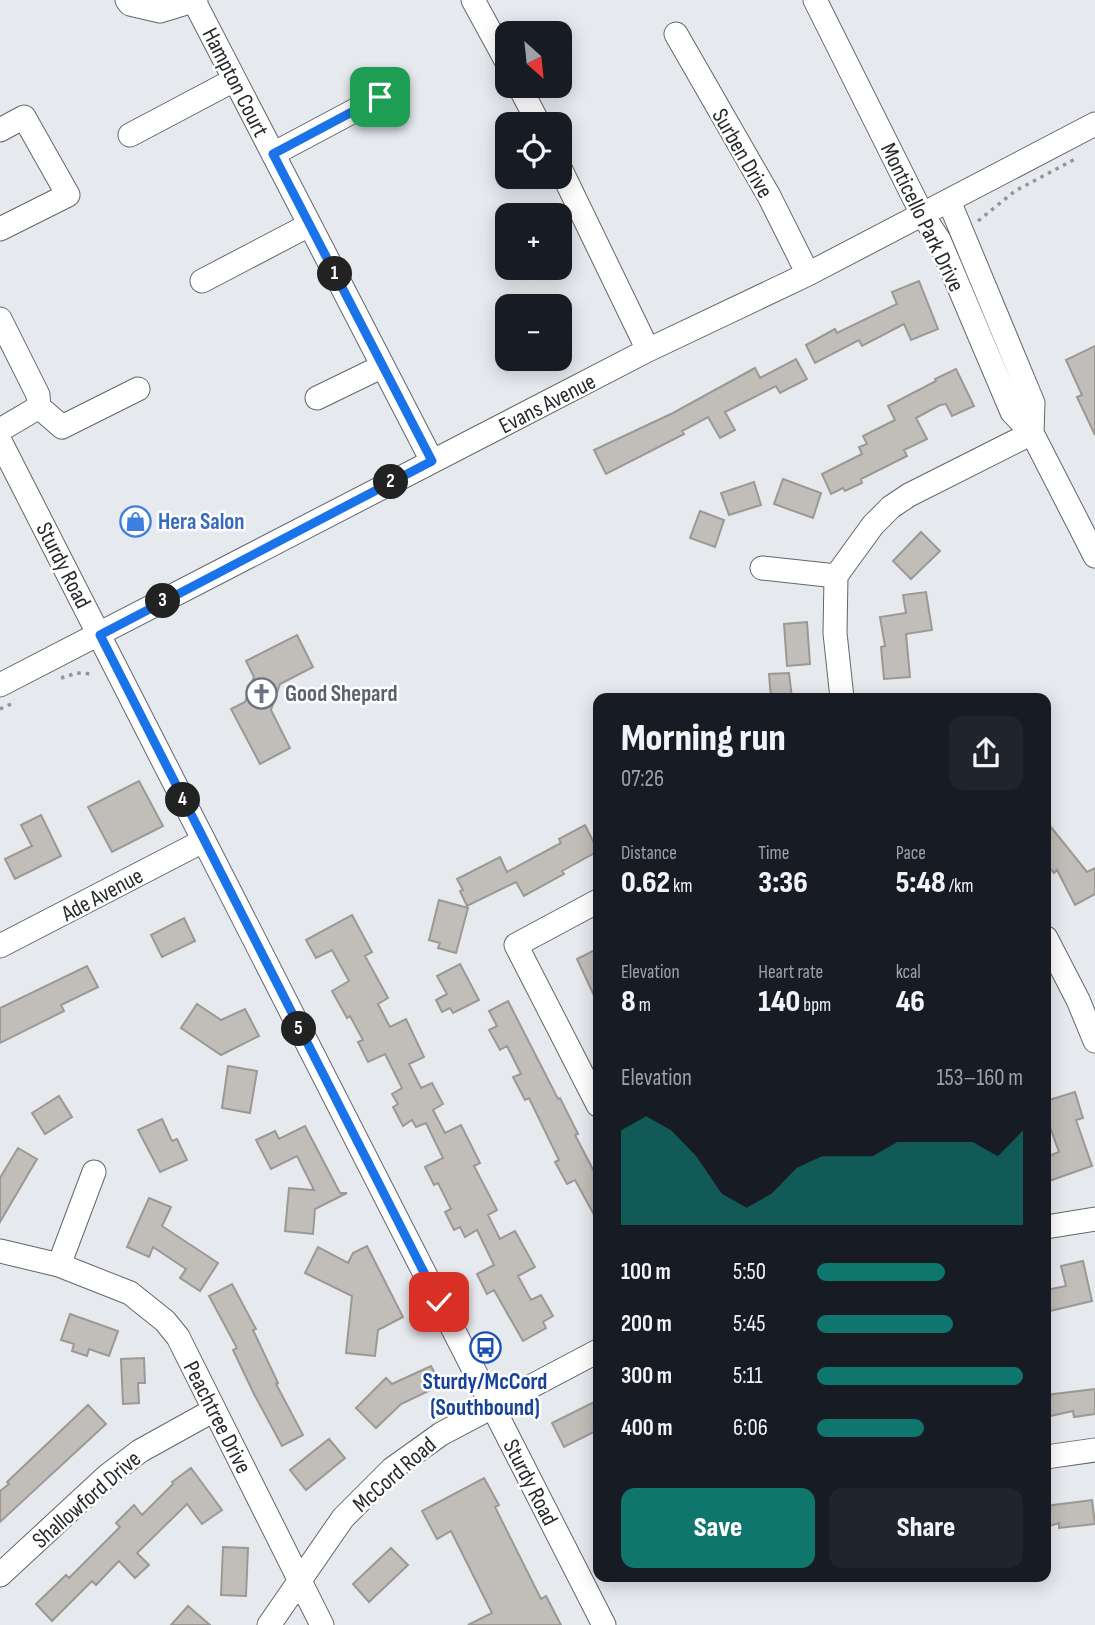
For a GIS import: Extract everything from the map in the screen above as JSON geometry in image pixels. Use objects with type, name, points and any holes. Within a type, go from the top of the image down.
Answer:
[{"type":"street","points":[[127,0],[130,4],[160,10],[195,1]]},
{"type":"street","points":[[473,0],[495,40]]},
{"type":"street","name":"Monticello Park Drive","points":[[816,0],[922,215],[939,240],[1012,412],[1032,432],[1095,556]]},
{"type":"street","name":"Hampton Court","points":[[195,1],[432,461]]},
{"type":"street","name":"Surben Drive","points":[[676,34],[769,196],[808,274]]},
{"type":"street","points":[[130,135],[234,80]]},
{"type":"street","points":[[273,154],[380,97]]},
{"type":"street","points":[[0,130],[24,117],[68,195],[0,229]]},
{"type":"street","name":"Evans Avenue","points":[[0,685],[648,350],[808,274],[1095,124]]},
{"type":"street","points":[[570,189],[648,350]]},
{"type":"street","name":"Monticello Park Drive","points":[[948,201],[1033,403],[1032,432]]},
{"type":"street","points":[[202,281],[309,225]]},
{"type":"street","points":[[0,320],[38,395],[39,407],[62,427],[138,389]]},
{"type":"street","points":[[317,398],[383,366]]},
{"type":"street","points":[[0,430],[39,407]]},
{"type":"street","points":[[841,693],[835,633],[836,576],[873,525],[891,507],[920,489],[1032,432]]},
{"type":"street","name":"Sturdy Road","points":[[0,441],[604,1625]]},
{"type":"street","points":[[762,568],[836,576]]},
{"type":"street","name":"Ade Avenue","points":[[0,947],[203,841]]},
{"type":"street","points":[[593,904],[516,945],[593,1095]]},
{"type":"street","points":[[1051,947],[1079,1000],[1095,1041]]},
{"type":"street","points":[[59,1265],[94,1172]]},
{"type":"street","points":[[1051,1226],[1095,1219]]},
{"type":"street","name":"Peachtree Drive","points":[[0,1251],[59,1265],[130,1293],[165,1321],[178,1337],[322,1625]]},
{"type":"street","name":"McCord Road","points":[[269,1625],[301,1583],[343,1518],[392,1469],[441,1434],[593,1354]]},
{"type":"street","name":"Shallowford Drive","points":[[0,1575],[107,1476],[140,1451],[215,1410]]},
{"type":"street","points":[[1051,1456],[1095,1450]]},
{"type":"path","points":[[961,231],[980,220],[1015,191],[1086,153]]},
{"type":"path","points":[[54,681],[77,673],[94,674]]},
{"type":"path","points":[[0,709],[22,698]]},
{"type":"building","points":[[919,281],[938,329],[911,340],[904,324],[862,346],[859,340],[815,363],[806,345],[835,329],[837,333],[897,304],[892,292]]},
{"type":"building","points":[[1095,346],[1095,435],[1077,397],[1082,395],[1066,360]]},
{"type":"building","points":[[796,359],[807,379],[780,393],[776,386],[725,412],[735,430],[720,438],[708,417],[682,431],[684,434],[606,474],[594,450],[673,413],[755,368],[760,378]]},
{"type":"building","points":[[956,369],[974,406],[952,416],[946,404],[940,405],[916,418],[927,439],[904,450],[907,456],[861,479],[862,483],[831,494],[822,474],[862,454],[859,447],[867,444],[863,436],[895,420],[888,406]]},
{"type":"building","points":[[783,479],[821,493],[813,518],[774,504]]},
{"type":"building","points":[[754,482],[761,505],[729,515],[721,493]]},
{"type":"building","points":[[700,511],[724,520],[715,547],[690,538]]},
{"type":"building","points":[[921,532],[940,551],[911,579],[893,561]]},
{"type":"building","points":[[926,592],[932,630],[906,634],[910,677],[884,679],[881,647],[885,646],[880,617],[906,613],[903,595]]},
{"type":"building","points":[[807,622],[810,664],[787,666],[784,624]]},
{"type":"building","name":"Good Shepard","points":[[297,635],[313,667],[280,684],[271,710],[290,748],[260,764],[231,709],[245,702],[254,677],[246,661]]},
{"type":"building","points":[[789,673],[791,693],[771,693],[769,674]]},
{"type":"building","points":[[139,781],[163,826],[112,852],[88,807]]},
{"type":"building","points":[[41,815],[61,856],[15,879],[5,859],[32,846],[21,825]]},
{"type":"building","points":[[585,825],[593,841],[593,854],[562,871],[564,874],[524,896],[516,882],[467,906],[457,879],[500,857],[507,872],[561,843],[559,839]]},
{"type":"building","points":[[1051,827],[1087,872],[1095,868],[1095,894],[1075,905],[1057,870],[1054,873],[1051,869]]},
{"type":"building","points":[[439,900],[468,908],[456,953],[438,948],[440,943],[429,940]]},
{"type":"building","points":[[352,915],[372,952],[365,956],[388,998],[378,1004],[390,1027],[406,1019],[424,1057],[409,1064],[421,1088],[432,1083],[443,1104],[433,1110],[445,1133],[461,1125],[480,1163],[474,1166],[497,1210],[488,1215],[500,1239],[515,1231],[535,1267],[518,1276],[531,1300],[541,1295],[553,1316],[543,1322],[546,1328],[523,1341],[494,1290],[487,1294],[477,1274],[494,1265],[477,1230],[465,1237],[460,1227],[454,1230],[445,1212],[451,1209],[438,1183],[434,1185],[425,1167],[443,1158],[426,1123],[416,1127],[412,1120],[403,1126],[393,1107],[398,1104],[392,1094],[402,1088],[385,1054],[368,1062],[358,1042],[363,1040],[332,991],[349,981],[332,950],[316,958],[306,940]]},
{"type":"building","points":[[184,918],[195,941],[162,957],[151,935]]},
{"type":"building","points":[[593,951],[593,993],[577,959]]},
{"type":"building","points":[[460,964],[479,1000],[453,1013],[450,1008],[442,1012],[436,1000],[447,994],[437,976]]},
{"type":"building","points":[[87,966],[98,987],[61,1005],[64,1011],[0,1043],[0,1008]]},
{"type":"building","points":[[508,1001],[558,1099],[560,1098],[593,1169],[593,1213],[575,1180],[567,1184],[555,1162],[559,1160],[529,1098],[525,1100],[513,1077],[521,1074],[507,1046],[500,1050],[489,1030],[497,1026],[489,1011]]},
{"type":"building","points":[[197,1004],[221,1020],[245,1009],[259,1036],[221,1055],[181,1028]]},
{"type":"building","points":[[228,1066],[257,1071],[250,1113],[222,1108]]},
{"type":"building","points":[[1075,1092],[1083,1118],[1076,1120],[1092,1166],[1051,1180],[1051,1155],[1059,1152],[1051,1130],[1051,1099]]},
{"type":"building","points":[[59,1096],[72,1117],[45,1134],[32,1113]]},
{"type":"building","points":[[162,1119],[172,1141],[177,1139],[187,1160],[160,1172],[138,1130]]},
{"type":"building","points":[[305,1126],[340,1193],[347,1193],[315,1209],[313,1234],[285,1231],[289,1188],[314,1190],[297,1156],[271,1169],[256,1140],[275,1131],[279,1139]]},
{"type":"building","points":[[18,1148],[37,1159],[0,1222],[0,1178]]},
{"type":"building","points":[[149,1198],[171,1207],[162,1226],[218,1263],[200,1291],[180,1278],[186,1269],[153,1247],[149,1257],[127,1247]]},
{"type":"building","points":[[367,1246],[403,1317],[378,1330],[375,1356],[346,1353],[352,1296],[305,1273],[318,1247],[348,1263],[353,1253]]},
{"type":"building","points":[[1083,1261],[1092,1301],[1051,1311],[1051,1289],[1066,1286],[1061,1266]]},
{"type":"building","points":[[232,1284],[256,1329],[253,1330],[278,1383],[276,1384],[303,1435],[282,1446],[233,1350],[237,1348],[209,1296]]},
{"type":"building","points":[[70,1314],[118,1331],[109,1356],[89,1349],[87,1356],[72,1351],[74,1344],[61,1340]]},
{"type":"building","points":[[144,1358],[145,1383],[138,1383],[139,1403],[123,1404],[121,1359]]},
{"type":"building","points":[[431,1366],[441,1385],[401,1404],[376,1428],[356,1408],[386,1378],[392,1384]]},
{"type":"building","points":[[1095,1389],[1095,1414],[1074,1417],[1073,1411],[1051,1416],[1051,1394]]},
{"type":"building","points":[[593,1402],[593,1432],[564,1447],[552,1423]]},
{"type":"building","points":[[88,1405],[106,1424],[0,1522],[0,1491]]},
{"type":"building","points":[[329,1439],[345,1458],[306,1490],[290,1470]]},
{"type":"building","points":[[191,1468],[222,1510],[202,1524],[187,1504],[137,1553],[149,1565],[135,1578],[119,1561],[96,1585],[92,1581],[52,1621],[36,1604],[66,1575],[69,1578],[120,1527],[116,1523],[134,1505],[142,1515],[172,1482]]},
{"type":"building","points":[[484,1478],[499,1505],[495,1507],[541,1599],[546,1596],[561,1625],[468,1625],[492,1613],[451,1531],[437,1539],[422,1511]]},
{"type":"building","points":[[1092,1500],[1095,1524],[1059,1528],[1059,1523],[1051,1525],[1051,1505]]},
{"type":"building","points":[[223,1547],[248,1548],[246,1596],[221,1595]]},
{"type":"building","points":[[391,1548],[408,1565],[369,1602],[353,1584]]},
{"type":"building","points":[[188,1606],[210,1625],[171,1625]]},
{"type":"place","name":"Hera Salon","points":[[135,521]]},
{"type":"place","name":"Good Shepard","points":[[262,693]]},
{"type":"place","name":"Sturdy/McCord (Southbound)","points":[[485,1347]]},
{"type":"route","points":[[380,97],[273,154],[432,461],[100,635],[439,1302]]}]
